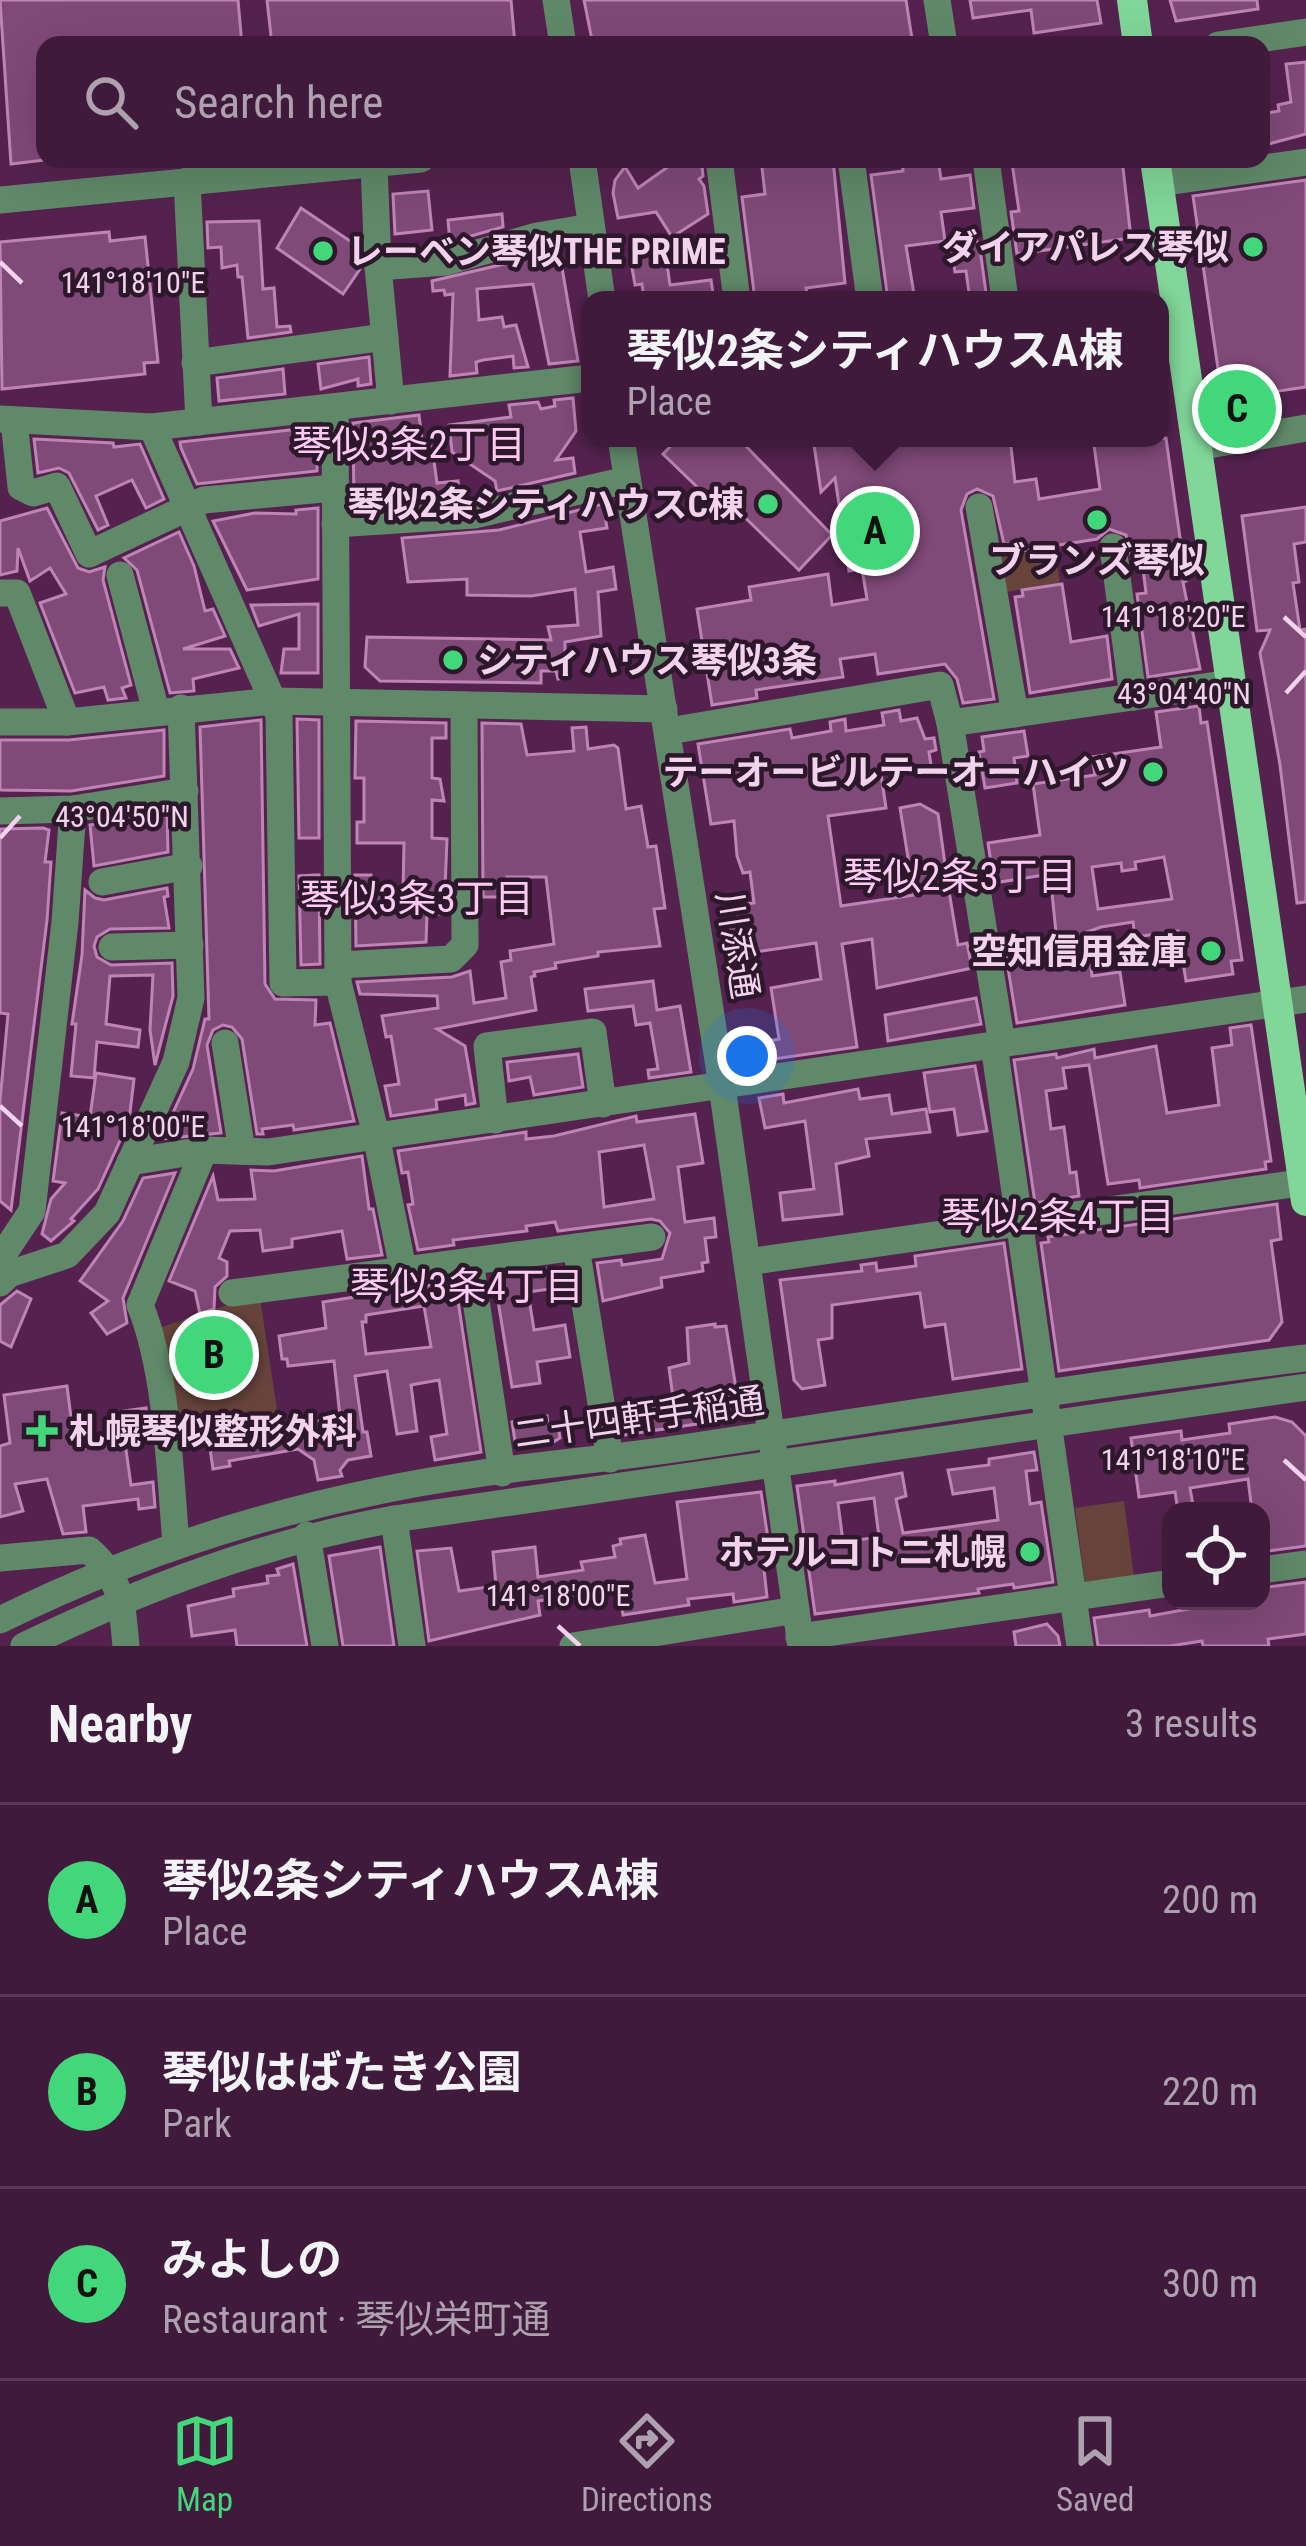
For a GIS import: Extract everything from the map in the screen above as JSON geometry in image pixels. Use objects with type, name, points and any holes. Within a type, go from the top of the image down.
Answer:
[{"type":"main road","points":[[1132,0],[1137,36]]},
{"type":"main road","points":[[1157,171],[1167,291]]},
{"type":"main road","points":[[1171,342],[1197,447],[1231,683],[1292,1002],[1305,1189]]},
{"type":"street","points":[[556,0],[562,36]]},
{"type":"street","points":[[937,0],[943,36]]},
{"type":"street","points":[[1270,37],[1306,32]]},
{"type":"street","points":[[1270,164],[1306,162]]},
{"type":"street","points":[[0,200],[332,168]]},
{"type":"street","points":[[374,168],[378,267],[392,401]]},
{"type":"street","points":[[583,168],[601,291]]},
{"type":"street","points":[[720,168],[736,291]]},
{"type":"street","points":[[852,168],[869,291]]},
{"type":"street","points":[[987,168],[1004,291]]},
{"type":"street","points":[[1157,171],[1207,168]]},
{"type":"street","points":[[187,182],[199,422]]},
{"type":"street","points":[[378,267],[446,262],[537,236],[591,227]]},
{"type":"street","points":[[195,363],[385,337]]},
{"type":"street","points":[[334,488],[189,505],[89,554],[57,485],[32,493],[21,487],[7,419],[152,427],[581,380]]},
{"type":"street","points":[[335,408],[338,973],[403,1269]]},
{"type":"street","points":[[152,427],[279,715],[284,983],[451,959],[465,945],[464,705]]},
{"type":"street","points":[[1197,447],[1306,428]]},
{"type":"street","name":"川添通","points":[[622,447],[722,1086],[799,1631]]},
{"type":"street","points":[[335,524],[474,515],[627,480]]},
{"type":"street","points":[[979,507],[1015,714]]},
{"type":"street","points":[[1113,547],[1133,697]]},
{"type":"street","points":[[0,1283],[9,1274],[68,1255],[107,1214],[176,1062],[191,998],[185,791],[168,710],[120,575]]},
{"type":"street","points":[[0,593],[17,593],[67,722]]},
{"type":"street","points":[[950,723],[1231,683]]},
{"type":"street","points":[[0,722],[67,722],[273,701],[464,705],[666,720],[940,685],[950,723],[998,1045],[1018,1223],[1080,1646]]},
{"type":"street","points":[[0,811],[73,809],[185,791]]},
{"type":"street","points":[[0,1259],[32,1211],[73,809]]},
{"type":"street","points":[[102,882],[189,866]]},
{"type":"street","points":[[112,946],[190,945]]},
{"type":"street","points":[[130,1162],[204,1150],[268,1152],[1292,1002]]},
{"type":"street","points":[[495,1120],[487,1046],[593,1031],[603,1104]]},
{"type":"street","points":[[225,1043],[242,1151]]},
{"type":"street","points":[[176,1544],[149,1326],[140,1306],[204,1150]]},
{"type":"street","points":[[748,1262],[1305,1189]]},
{"type":"street","points":[[232,1293],[652,1237]]},
{"type":"street","points":[[577,1247],[610,1459]]},
{"type":"street","points":[[470,1261],[502,1473]]},
{"type":"street","name":"二十四軒手稲通","points":[[0,1620],[176,1544],[243,1522],[382,1490],[1306,1358]]},
{"type":"street","name":"二十四軒手稲通","points":[[24,1646],[193,1572],[308,1535],[1306,1387]]},
{"type":"street","points":[[394,1519],[412,1646]]},
{"type":"street","points":[[308,1535],[325,1646]]},
{"type":"street","points":[[0,1558],[89,1550],[111,1570],[122,1601],[126,1646]]},
{"type":"street","points":[[1270,1569],[1306,1564]]},
{"type":"street","points":[[573,1646],[799,1631],[1162,1584]]},
{"type":"shaded area","points":[[1055,548],[1060,583],[1000,593],[994,552]]},
{"type":"shaded area","points":[[260,1298],[278,1416],[225,1423],[226,1437],[170,1446],[156,1329]]},
{"type":"shaded area","points":[[1124,1501],[1134,1577],[1085,1584],[1075,1508]]},
{"type":"building","points":[[0,0],[238,0],[241,36],[36,36],[36,161],[11,164]]},
{"type":"building","points":[[267,0],[511,0],[514,36],[271,36]]},
{"type":"building","points":[[584,0],[906,0],[912,36],[591,36]]},
{"type":"building","points":[[970,0],[1097,0],[1101,23],[1034,33],[1031,10],[973,18]]},
{"type":"building","points":[[1170,0],[1257,0],[1258,9],[1176,21]]},
{"type":"building","points":[[1306,62],[1306,134],[1270,144],[1270,112],[1291,102],[1286,64]]},
{"type":"building","points":[[624,168],[638,188],[666,168],[702,168],[699,179],[708,214],[672,237],[656,212],[618,218],[613,193]]},
{"type":"building","points":[[762,168],[834,168],[845,283],[806,291],[754,291],[742,197],[765,194]]},
{"type":"building","points":[[939,168],[941,179],[970,175],[974,208],[941,212],[945,241],[906,246],[914,291],[887,291],[871,175]]},
{"type":"building","points":[[1013,168],[1123,168],[1131,238],[1017,254],[1011,212],[1019,211]]},
{"type":"building","points":[[1306,180],[1306,387],[1251,395],[1254,419],[1226,424],[1193,196]]},
{"type":"building","points":[[428,191],[432,230],[395,234],[393,194]]},
{"type":"building","name":"レーベン琴似THE PRIME","points":[[301,208],[359,247],[360,269],[343,294],[277,248]]},
{"type":"building","points":[[502,214],[503,227],[450,242],[448,220]]},
{"type":"building","points":[[259,221],[263,289],[274,288],[277,327],[290,326],[291,332],[248,338],[242,277],[238,277],[237,265],[222,268],[221,247],[208,248],[207,222]]},
{"type":"building","points":[[109,232],[110,241],[145,237],[158,362],[144,363],[145,374],[2,389],[0,242]]},
{"type":"building","points":[[976,239],[986,291],[969,291],[966,271],[955,272],[950,242]]},
{"type":"building","points":[[665,250],[670,285],[711,280],[713,291],[643,291],[642,284],[635,285],[630,256]]},
{"type":"building","points":[[551,253],[560,256],[578,361],[549,364],[533,284],[477,289],[479,320],[502,317],[504,327],[516,325],[528,367],[514,368],[513,356],[476,362],[477,373],[450,376],[453,294],[433,291],[432,281]]},
{"type":"building","points":[[369,357],[371,384],[358,386],[358,379],[321,389],[318,364]]},
{"type":"building","points":[[283,369],[285,394],[219,401],[217,378]]},
{"type":"building","points":[[573,398],[576,431],[556,460],[573,458],[575,473],[497,491],[495,481],[452,452],[449,425],[511,417],[509,405],[538,402],[541,409],[555,406],[554,400]]},
{"type":"building","points":[[419,415],[423,448],[432,447],[437,483],[458,481],[460,498],[354,505],[353,423]]},
{"type":"building","points":[[317,427],[317,471],[197,484],[180,442]]},
{"type":"building","points":[[34,439],[113,443],[114,447],[140,444],[164,499],[146,508],[132,480],[96,496],[108,525],[98,530],[69,473],[59,468],[38,473]]},
{"type":"building","name":"琴似2条シティハウスC棟","points":[[670,447],[747,447],[832,535],[799,570],[729,502],[721,510],[663,454]]},
{"type":"building","points":[[814,447],[1011,447],[1015,482],[1036,479],[1039,499],[1100,489],[1094,447],[1167,447],[1183,582],[1200,669],[1148,677],[1137,594],[1146,593],[1142,561],[1133,562],[1126,535],[1109,529],[1097,539],[1021,551],[1019,542],[1004,544],[993,496],[977,489],[967,494],[961,510],[994,699],[963,703],[957,679],[945,664],[878,674],[875,654],[840,659],[843,677],[756,690],[757,698],[712,705],[697,609],[751,600],[749,587],[828,574],[832,605],[867,599],[862,569],[849,571],[835,478],[821,492]]},
{"type":"building","points":[[603,504],[607,528],[580,532],[586,572],[613,567],[616,589],[598,592],[601,636],[565,642],[565,678],[558,679],[556,671],[541,671],[541,683],[380,681],[365,667],[367,637],[551,640],[548,627],[578,625],[575,589],[531,596],[467,595],[467,579],[408,582],[402,538],[499,530]]},
{"type":"building","points":[[1306,507],[1306,542],[1294,544],[1299,582],[1293,583],[1300,630],[1306,629],[1306,902],[1297,903],[1260,653],[1270,630],[1257,631],[1242,516]]},
{"type":"building","points":[[47,508],[78,568],[89,572],[105,567],[103,580],[131,685],[122,688],[126,698],[108,700],[104,687],[75,693],[40,603],[66,594],[50,568],[30,581],[18,548],[17,571],[0,575],[0,521]]},
{"type":"building","points":[[318,508],[318,579],[247,590],[213,521]]},
{"type":"building","points":[[179,532],[194,566],[205,611],[213,609],[225,636],[183,649],[230,649],[239,668],[193,679],[194,691],[170,693],[137,570],[124,558]]},
{"type":"building","points":[[1062,584],[1071,642],[1107,636],[1112,679],[1030,693],[1015,597],[1023,596],[1022,590]]},
{"type":"building","points":[[318,604],[318,673],[281,673],[284,649],[299,649],[299,614],[259,626],[251,605]]},
{"type":"building","points":[[1199,706],[1201,723],[1207,722],[1242,960],[1231,961],[1233,974],[1186,981],[1178,931],[1135,937],[1133,922],[1101,927],[1087,932],[1092,976],[1120,972],[1125,1005],[1017,1023],[1005,950],[1057,942],[1050,874],[994,883],[988,843],[1040,835],[1033,784],[1095,775],[1092,757],[1161,747],[1156,712]],"holes":[[[1164,857],[1172,899],[1098,909],[1092,867],[1121,863],[1122,871],[1136,869],[1135,862]]]},
{"type":"building","points":[[899,710],[901,721],[917,718],[925,739],[934,738],[936,750],[929,752],[931,765],[881,774],[886,808],[828,816],[841,906],[914,895],[900,808],[920,804],[938,814],[946,871],[956,870],[959,890],[949,891],[958,945],[967,943],[972,968],[877,988],[872,939],[842,944],[857,1047],[747,1063],[744,1046],[779,1039],[771,988],[821,979],[816,943],[735,955],[728,922],[738,920],[736,905],[754,903],[750,872],[743,873],[737,856],[734,821],[711,824],[698,744],[790,729],[792,738],[831,731],[830,722],[845,719],[846,731],[884,725],[882,713]]},
{"type":"building","points":[[297,719],[319,720],[319,838],[299,838]]},
{"type":"building","points":[[261,720],[265,984],[275,999],[316,1000],[315,1025],[330,1023],[354,1121],[294,1130],[293,1125],[262,1129],[263,1134],[257,1134],[242,1039],[232,1027],[223,1025],[213,1030],[207,1045],[221,1133],[161,1139],[193,1069],[205,1019],[209,1019],[200,727]]},
{"type":"building","points":[[356,721],[446,723],[446,738],[432,738],[432,778],[440,779],[444,801],[432,800],[432,838],[447,839],[444,914],[427,914],[426,942],[356,946],[355,875],[371,875],[371,894],[403,893],[404,843],[357,843],[357,822],[364,822],[364,778],[355,778]]},
{"type":"building","points":[[482,723],[521,724],[527,755],[574,751],[572,728],[586,727],[588,749],[618,748],[626,809],[641,806],[648,847],[656,846],[665,908],[654,909],[660,946],[598,952],[598,956],[555,963],[556,968],[534,972],[531,977],[536,1010],[437,1029],[465,1046],[475,1103],[466,1105],[465,1095],[436,1100],[437,1109],[391,1116],[385,1086],[399,1084],[391,1036],[386,1037],[382,1016],[438,1008],[437,996],[360,994],[357,982],[452,977],[470,971],[474,1003],[506,998],[501,962],[511,960],[510,951],[554,944],[546,877],[507,877],[507,897],[483,897]]},
{"type":"building","points":[[164,730],[164,776],[71,791],[0,790],[0,740],[69,740]]},
{"type":"building","points":[[1024,731],[1028,756],[1014,758],[1017,783],[985,788],[979,752],[984,751],[982,737]]},
{"type":"building","points":[[167,812],[168,852],[94,866],[90,825]]},
{"type":"building","points":[[0,829],[49,830],[45,862],[51,862],[47,920],[11,1210],[0,1201],[0,1101],[8,1014],[0,1013]]},
{"type":"building","points":[[319,875],[320,964],[301,965],[299,876]]},
{"type":"building","points":[[167,888],[169,928],[110,929],[97,937],[94,946],[97,957],[111,965],[172,963],[173,996],[155,1065],[150,1030],[153,975],[110,976],[106,1024],[140,1030],[138,1047],[97,1042],[94,1078],[71,1076],[85,890],[104,900]]},
{"type":"building","points":[[653,981],[657,1010],[680,1006],[691,1072],[649,1078],[648,1070],[658,1069],[650,1023],[636,1025],[633,1006],[588,1011],[585,989]]},
{"type":"building","points":[[976,998],[981,1024],[888,1041],[885,1015]]},
{"type":"building","points":[[1251,1025],[1271,1161],[1265,1162],[1266,1169],[1140,1188],[1139,1180],[1108,1184],[1089,1065],[1063,1068],[1066,1088],[1046,1091],[1051,1129],[1064,1127],[1070,1173],[1076,1172],[1079,1196],[1035,1203],[1014,1060],[1056,1054],[1057,1058],[1094,1049],[1095,1058],[1156,1046],[1167,1113],[1219,1105],[1212,1048],[1232,1045],[1230,1028]]},
{"type":"building","points":[[578,1054],[583,1087],[534,1095],[530,1077],[509,1081],[507,1062]]},
{"type":"building","points":[[975,1066],[987,1131],[958,1135],[954,1109],[930,1112],[924,1073]]},
{"type":"building","points":[[96,1073],[134,1079],[129,1121],[98,1189],[71,1219],[74,1221],[51,1241],[42,1234],[51,1199],[65,1183],[53,1181],[62,1113],[90,1117]]},
{"type":"building","points":[[858,1089],[860,1099],[889,1095],[892,1114],[926,1109],[930,1132],[866,1139],[869,1156],[836,1164],[842,1214],[783,1220],[780,1193],[814,1189],[805,1121],[765,1128],[759,1098],[783,1094],[784,1103]]},
{"type":"building","points":[[695,1114],[703,1163],[678,1167],[685,1222],[714,1218],[716,1237],[705,1238],[708,1262],[702,1263],[703,1271],[661,1278],[662,1287],[603,1301],[597,1263],[662,1259],[670,1233],[660,1221],[651,1219],[558,1231],[555,1222],[418,1250],[408,1205],[413,1204],[408,1172],[402,1173],[398,1151],[526,1132],[526,1139],[554,1136],[636,1116],[637,1122]],"holes":[[[644,1145],[654,1199],[604,1207],[599,1152]]]},
{"type":"building","points":[[362,1156],[369,1209],[373,1209],[382,1255],[347,1259],[342,1231],[292,1239],[292,1247],[263,1251],[260,1230],[230,1231],[219,1258],[227,1262],[227,1276],[215,1287],[214,1309],[200,1314],[195,1291],[169,1281],[213,1176],[218,1200],[255,1199],[251,1170],[274,1171]]},
{"type":"building","points":[[175,1173],[123,1298],[127,1323],[107,1334],[91,1313],[108,1301],[80,1281],[123,1221],[143,1178]]},
{"type":"building","points":[[1277,1204],[1281,1239],[1271,1241],[1282,1322],[1269,1340],[1059,1371],[1041,1243],[1049,1242],[1048,1237]]},
{"type":"building","points":[[1004,1243],[1022,1369],[953,1379],[945,1324],[925,1327],[920,1293],[832,1305],[832,1338],[818,1340],[825,1385],[802,1389],[794,1380],[780,1280],[862,1271],[861,1265],[876,1263],[877,1271],[916,1266],[915,1256]]},
{"type":"building","points":[[561,1267],[564,1287],[528,1292],[534,1330],[565,1325],[570,1357],[537,1362],[540,1383],[512,1387],[494,1276]]},
{"type":"building","points":[[455,1281],[481,1452],[435,1460],[431,1437],[447,1434],[439,1380],[411,1385],[417,1431],[397,1434],[387,1371],[355,1376],[371,1456],[348,1460],[340,1470],[342,1476],[318,1480],[314,1460],[298,1449],[229,1461],[230,1466],[213,1469],[209,1442],[229,1438],[227,1428],[275,1420],[278,1439],[289,1424],[294,1427],[301,1418],[312,1424],[322,1419],[342,1435],[334,1361],[288,1366],[287,1359],[282,1359],[279,1336],[326,1328],[323,1302]],"holes":[[[424,1306],[431,1347],[366,1354],[362,1322],[366,1315]]]},
{"type":"building","points":[[17,1291],[31,1299],[11,1347],[0,1341],[0,1305]]},
{"type":"building","points":[[726,1326],[738,1401],[723,1420],[624,1435],[621,1413],[674,1405],[669,1368],[689,1363],[687,1328]]},
{"type":"building","points":[[67,1386],[75,1449],[125,1443],[131,1485],[153,1482],[155,1507],[139,1509],[138,1499],[83,1506],[86,1532],[63,1534],[47,1479],[15,1484],[23,1511],[0,1517],[0,1446],[10,1443],[4,1395]]},
{"type":"building","points":[[146,1408],[149,1437],[113,1443],[109,1413]]},
{"type":"building","points":[[547,1416],[548,1425],[558,1424],[560,1438],[550,1444],[516,1448],[512,1422]]},
{"type":"building","points":[[1275,1417],[1292,1422],[1306,1436],[1306,1546],[1270,1551],[1270,1502],[1251,1502],[1248,1479],[1190,1488],[1192,1502],[1177,1502],[1175,1492],[1139,1497],[1131,1438],[1181,1431],[1182,1440],[1230,1433],[1229,1424]]},
{"type":"building","points":[[1034,1452],[1037,1470],[1026,1471],[1030,1504],[1041,1502],[1053,1582],[815,1614],[797,1486],[835,1481],[835,1485],[902,1473],[906,1496],[896,1499],[903,1533],[950,1527],[998,1520],[994,1488],[953,1494],[948,1470],[989,1465],[989,1459]],"holes":[[[874,1498],[879,1537],[843,1542],[838,1503]]]},
{"type":"building","points":[[761,1492],[771,1559],[763,1560],[767,1597],[734,1602],[733,1594],[688,1599],[689,1605],[623,1615],[619,1589],[538,1601],[540,1615],[429,1641],[417,1551],[451,1548],[459,1591],[496,1586],[493,1552],[535,1547],[538,1577],[583,1570],[581,1562],[615,1557],[613,1546],[621,1544],[620,1539],[645,1535],[655,1583],[687,1579],[677,1502]]},
{"type":"building","points":[[380,1547],[394,1646],[343,1646],[329,1556]]},
{"type":"building","points":[[293,1564],[307,1646],[237,1646],[235,1630],[192,1636],[188,1606],[234,1596],[233,1589],[268,1583],[267,1576],[279,1575],[277,1569]]},
{"type":"building","points":[[1306,1582],[1306,1634],[1268,1639],[1269,1646],[1203,1646],[1202,1641],[1098,1646],[1094,1618],[1149,1610],[1150,1616],[1183,1610],[1270,1610],[1270,1587]]},
{"type":"building","points":[[1047,1624],[1060,1646],[1016,1646],[1014,1632]]},
{"type":"place","name":"ダイアパレス琴似","points":[[1253,247]]},
{"type":"place","name":"レーベン琴似THE PRIME","points":[[323,251]]},
{"type":"place","name":"みよしの","points":[[1237,409]]},
{"type":"place","name":"琴似2条シティハウスC棟","points":[[768,504]]},
{"type":"place","name":"ブランズ琴似","points":[[1097,520]]},
{"type":"place","name":"琴似2条シティハウスA棟","points":[[875,531]]},
{"type":"place","name":"シティハウス琴似3条","points":[[453,660]]},
{"type":"place","name":"テーオービルテーオーハイツ","points":[[1153,772]]},
{"type":"place","name":"空知信用金庫","points":[[1211,951]]},
{"type":"place","name":"琴似はばたき公園","points":[[214,1355]]},
{"type":"place","name":"札幌琴似整形外科","points":[[42,1431]]},
{"type":"place","name":"ホテルコトニ札幌","points":[[1030,1552]]},
{"type":"district","name":"琴似3条2丁目","points":[[409,444]]},
{"type":"district","name":"琴似2条3丁目","points":[[960,876]]},
{"type":"district","name":"琴似3条3丁目","points":[[417,898]]},
{"type":"district","name":"琴似2条4丁目","points":[[1058,1216]]},
{"type":"district","name":"琴似3条4丁目","points":[[467,1286]]}]
